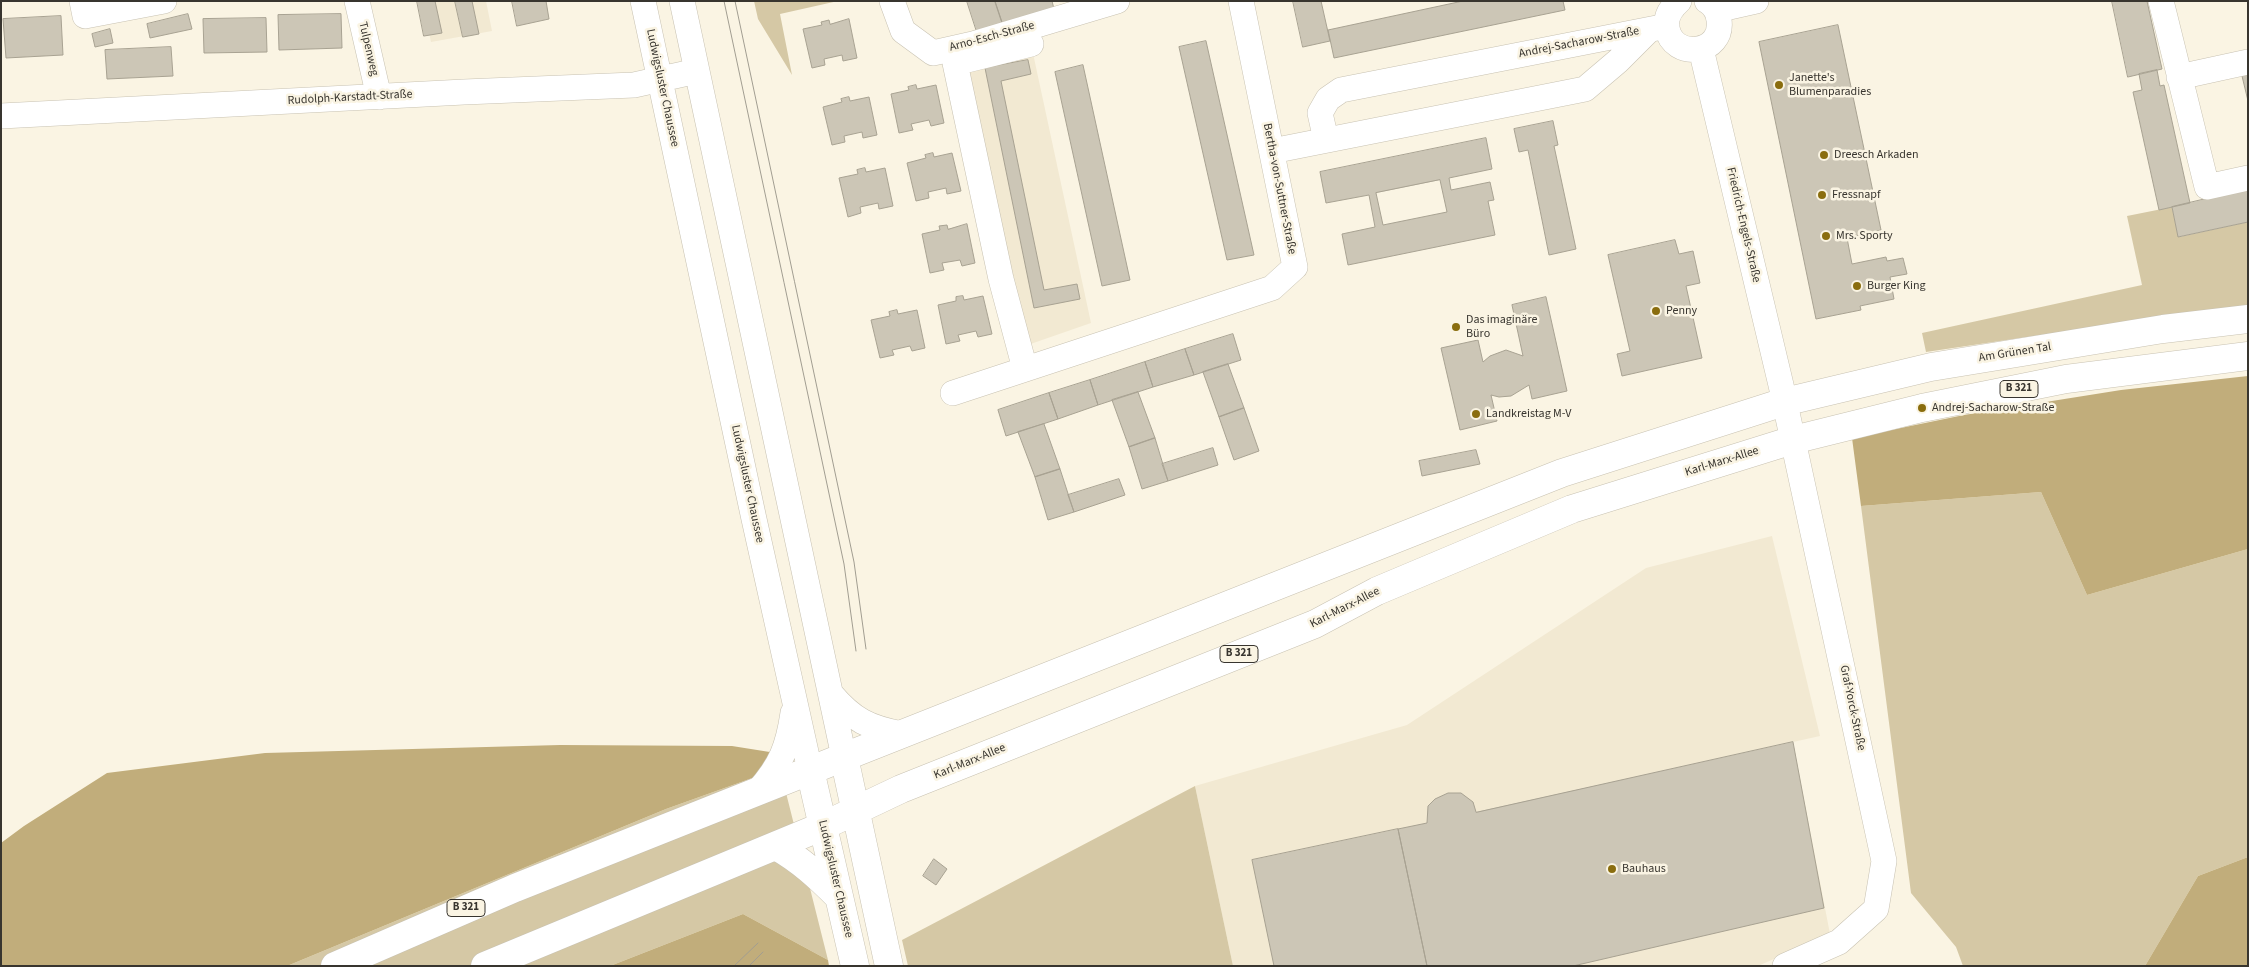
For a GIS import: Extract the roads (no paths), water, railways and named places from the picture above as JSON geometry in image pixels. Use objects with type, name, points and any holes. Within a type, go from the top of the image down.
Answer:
[{"type":"main road","name":"Am Grünen Tal","points":[[1784,402],[1931,367],[2163,329],[2248,319]]},
{"type":"main road","name":"B 321","points":[[1793,440],[1922,408],[2066,380],[2248,356]]},
{"type":"main road","name":"B 321","points":[[335,966],[515,888],[1562,473],[1784,402]]},
{"type":"main road","name":"Karl-Marx-Allee","points":[[901,789],[1315,624],[1377,591],[1572,509],[1793,440]]},
{"type":"main road","points":[[844,757],[890,966]]},
{"type":"main road","name":"Ludwigsluster Chaussee","points":[[810,770],[854,966]]},
{"type":"main road","name":"B 321","points":[[485,966],[776,846],[901,789]]},
{"type":"main road","points":[[869,872],[878,825],[887,807],[901,789]]},
{"type":"main road","points":[[776,846],[795,857],[814,872],[839,897]]},
{"type":"street","points":[[82,1],[85,16],[164,1]]},
{"type":"street","name":"Tulpenweg","points":[[357,1],[379,96]]},
{"type":"street","name":"Ludwigsluster Chaussee","points":[[643,1],[810,770]]},
{"type":"street","points":[[682,1],[844,757]]},
{"type":"street","name":"Arno-Esch-Straße","points":[[892,1],[903,31],[933,53],[973,44],[1117,1]]},
{"type":"street","name":"Bertha-von-Suttner-Straße","points":[[953,393],[1272,288],[1295,267],[1241,1]]},
{"type":"street","points":[[1679,1],[1658,28],[1668,34],[1678,46],[1693,51],[1701,49],[1714,40],[1718,33],[1719,17],[1711,5],[1756,1]]},
{"type":"street","points":[[2162,1],[2206,187],[2248,178]]},
{"type":"street","name":"Andrej-Sacharow-Straße","points":[[1272,151],[1584,89],[1658,28]]},
{"type":"street","name":"Andrej-Sacharow-Straße","points":[[1326,140],[1320,113],[1328,99],[1341,90],[1658,28]]},
{"type":"street","points":[[1025,369],[1002,279],[955,63],[1031,44]]},
{"type":"street","name":"Friedrich-Engels-Straße","points":[[1701,49],[1784,402]]},
{"type":"street","points":[[2179,77],[2248,62]]},
{"type":"street","name":"Rudolph-Karstadt-Straße","points":[[1,116],[634,85],[697,71]]},
{"type":"street","name":"Graf-Yorck-Straße","points":[[1784,402],[1884,861],[1876,909],[1839,942],[1785,966]]},
{"type":"street","points":[[831,694],[846,712],[863,723],[881,730],[902,734]]},
{"type":"street","points":[[758,791],[773,774],[783,757],[789,737],[795,703]]},
{"type":"tram line","points":[[724,1],[844,564],[856,651]]},
{"type":"tram line","points":[[735,1],[854,562],[866,649]]},
{"type":"tram line","points":[[734,966],[758,943]]},
{"type":"tram line","points":[[749,966],[763,952]]},
{"type":"place","name":"Janette's Blumenparadies","points":[[1779,85]]},
{"type":"place","name":"Dreesch Arkaden","points":[[1824,155]]},
{"type":"place","name":"Fressnapf","points":[[1822,195]]},
{"type":"place","name":"Mrs. Sporty","points":[[1826,236]]},
{"type":"place","name":"Burger King","points":[[1857,286]]},
{"type":"place","name":"Penny","points":[[1656,311]]},
{"type":"place","name":"Das imaginäre Büro","points":[[1456,327]]},
{"type":"place","name":"Andrej-Sacharow-Straße","points":[[1922,408]]},
{"type":"place","name":"Landkreistag M-V","points":[[1476,414]]},
{"type":"place","name":"Bauhaus","points":[[1612,869]]}]
